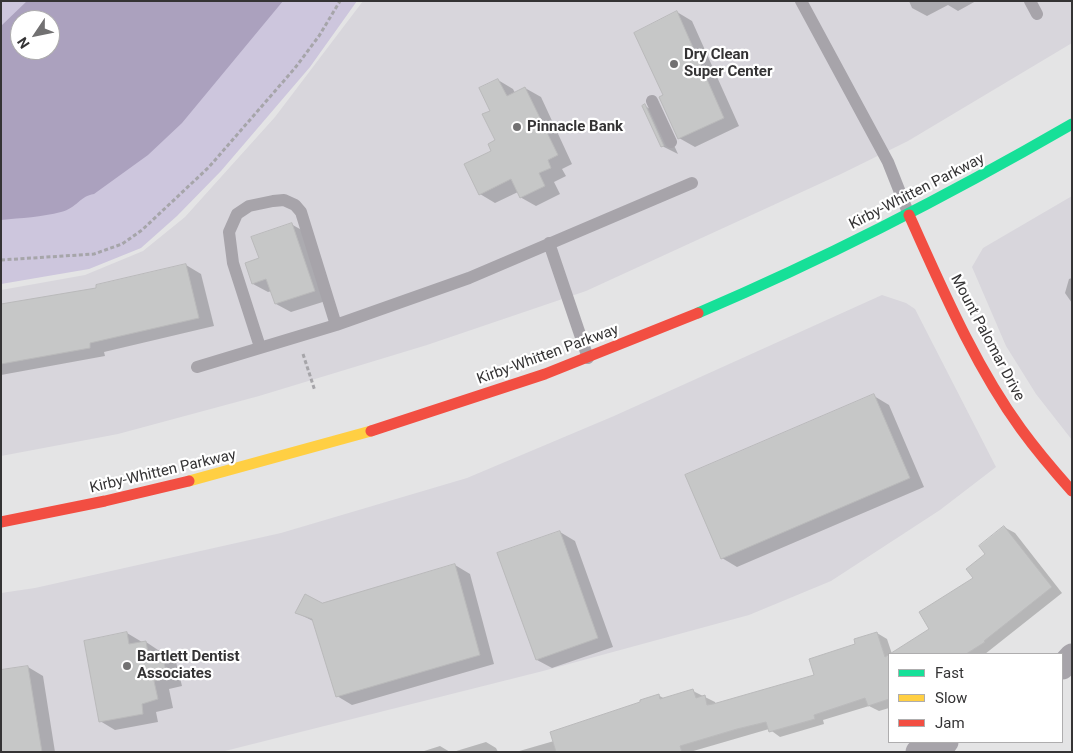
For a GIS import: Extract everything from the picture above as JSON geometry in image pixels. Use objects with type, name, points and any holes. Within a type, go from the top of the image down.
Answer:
[{"type":"main road","name":"Kirby-Whitten Parkway","points":[[1,522],[111,500],[293,455],[454,405],[588,358],[731,299],[909,214],[1072,124]]},
{"type":"main road","name":"Mount Palomar Drive","points":[[909,214],[961,328],[987,377],[1019,427],[1072,490]]},
{"type":"street","points":[[1063,666],[1072,656]]},
{"type":"street","points":[[918,752],[943,743]]},
{"type":"lane","points":[[801,1],[888,162],[909,214]]},
{"type":"lane","points":[[1030,1],[1037,14]]},
{"type":"lane","points":[[652,101],[671,142]]},
{"type":"lane","points":[[197,367],[336,325],[469,278],[692,183]]},
{"type":"lane","points":[[260,347],[233,263],[229,232],[237,214],[250,206],[284,200],[295,205],[301,212],[336,325]]},
{"type":"lane","points":[[549,243],[588,358]]},
{"type":"path","points":[[1,260],[94,254],[122,244],[142,230],[209,167],[295,68],[320,36],[340,1]]},
{"type":"path","points":[[302,351],[315,391]]},
{"type":"shaded area","points":[[1,1],[357,1],[310,67],[221,171],[177,216],[141,248],[89,269],[1,284]]},
{"type":"shaded area","points":[[27,1],[283,1],[182,123],[148,155],[94,194],[85,197],[71,208],[46,215],[1,220],[1,26],[10,17],[10,60],[60,60],[60,10],[18,10]]},
{"type":"shaded area","points":[[363,1],[1072,1],[1072,43],[908,141],[841,174],[586,291],[427,345],[259,396],[118,434],[1,456],[1,290],[85,275],[143,251],[185,217],[275,117]]},
{"type":"shaded area","points":[[1072,196],[1072,440],[1036,394],[1006,346],[972,267],[983,248]]},
{"type":"shaded area","points":[[882,295],[906,303],[915,309],[996,467],[940,510],[831,581],[749,615],[543,671],[221,752],[1,752],[1,593],[35,588],[281,533],[467,478],[614,416]]},
{"type":"building","name":"Dry Clean Super Center","points":[[677,11],[724,118],[678,139],[659,97],[663,95],[634,33]]},
{"type":"building","name":"Pinnacle Bank","points":[[498,79],[507,96],[525,87],[558,155],[548,160],[551,168],[539,173],[545,186],[520,198],[511,179],[479,195],[464,164],[491,151],[488,144],[495,140],[482,114],[490,111],[479,88]]},
{"type":"building","points":[[645,104],[664,146],[661,147],[642,106]]},
{"type":"building","points":[[292,223],[315,291],[275,304],[266,279],[252,284],[245,263],[259,258],[251,237]]},
{"type":"building","points":[[186,264],[199,318],[90,343],[90,348],[1,364],[1,304],[96,288],[96,285]]},
{"type":"building","points":[[874,394],[910,478],[721,559],[685,475]]},
{"type":"building","points":[[1004,526],[1052,587],[985,642],[968,653],[892,653],[929,629],[919,612],[973,578],[966,569],[985,554],[979,546]]},
{"type":"building","points":[[560,531],[598,638],[536,660],[497,553]]},
{"type":"building","points":[[455,564],[480,655],[336,697],[312,619],[295,613],[305,594],[322,603]]},
{"type":"building","name":"Bartlett Dentist Associates","points":[[127,632],[129,644],[146,641],[148,653],[161,652],[168,678],[154,681],[158,699],[142,704],[143,714],[99,722],[84,641]]},
{"type":"building","points":[[877,632],[885,657],[888,655],[888,699],[868,706],[865,698],[814,715],[815,719],[769,732],[766,722],[737,729],[680,746],[682,752],[556,752],[550,732],[659,694],[660,699],[693,689],[696,698],[705,695],[707,705],[814,675],[809,659],[855,644],[854,639]]},
{"type":"building","points":[[28,666],[42,752],[1,752],[1,670]]},
{"type":"traffic: fast","points":[[698,313],[794,270],[888,224],[1072,124]]},
{"type":"traffic: slow","points":[[189,481],[371,431]]},
{"type":"traffic: jam","points":[[909,215],[960,325],[988,378],[1027,437],[1072,491]]},
{"type":"traffic: jam","points":[[371,431],[545,374],[698,313]]},
{"type":"traffic: jam","points":[[1,522],[105,501],[189,481]]},
{"type":"place","name":"Dry Clean Super Center","points":[[674,64]]},
{"type":"place","name":"Pinnacle Bank","points":[[517,127]]},
{"type":"place","name":"Bartlett Dentist Associates","points":[[127,666]]}]
